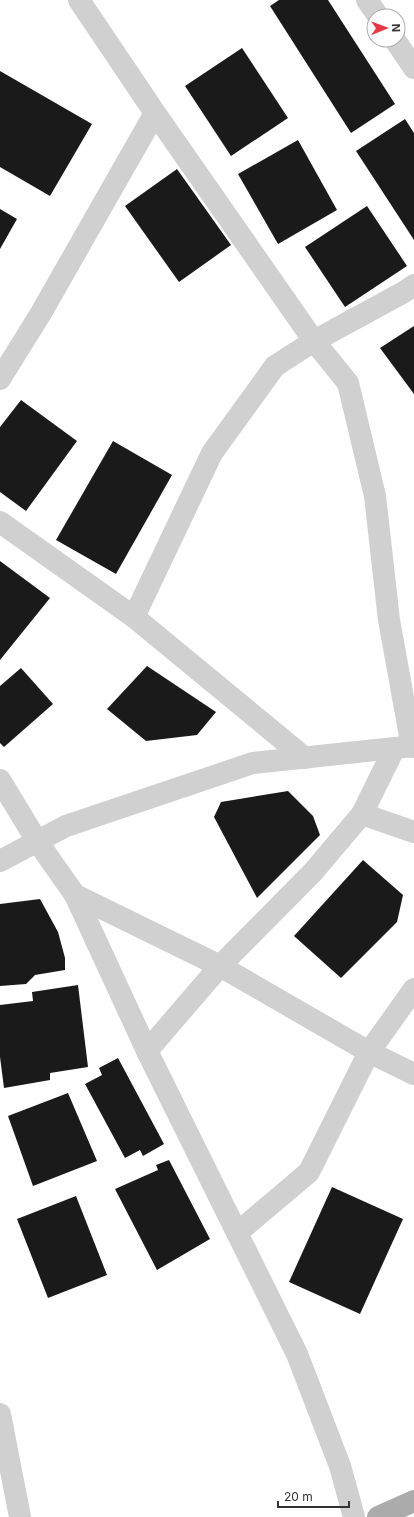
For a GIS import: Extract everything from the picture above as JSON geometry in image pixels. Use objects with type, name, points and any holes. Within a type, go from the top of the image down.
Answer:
[{"type":"main road","points":[[378,1517],[414,1501]]},
{"type":"street","points":[[79,0],[155,113],[314,340],[348,383],[375,496],[388,620],[406,747],[362,814],[313,872],[220,966],[147,1051]]},
{"type":"street","points":[[400,48],[414,68]]},
{"type":"street","points":[[0,379],[41,313],[155,113]]},
{"type":"street","points":[[134,617],[212,453],[275,366],[314,340],[404,292],[414,285]]},
{"type":"street","points":[[0,522],[134,617],[305,758]]},
{"type":"street","points":[[0,861],[66,826],[253,764],[406,747]]},
{"type":"street","points":[[0,780],[37,841],[75,895],[147,1051],[297,1354],[340,1466],[354,1517]]},
{"type":"street","points":[[362,814],[414,832]]},
{"type":"street","points":[[75,895],[220,966],[369,1052],[414,1074]]},
{"type":"street","points":[[237,1233],[309,1172],[369,1052],[414,989]]},
{"type":"street","points":[[0,1414],[20,1517]]},
{"type":"building","points":[[279,0],[328,0],[395,104],[351,133],[270,6]]},
{"type":"building","points":[[242,48],[288,118],[231,156],[185,86]]},
{"type":"building","points":[[0,71],[92,124],[50,196],[0,167]]},
{"type":"building","points":[[405,119],[414,133],[414,240],[356,151]]},
{"type":"building","points":[[298,140],[337,210],[278,244],[238,174]]},
{"type":"building","points":[[177,169],[231,245],[179,282],[125,206]]},
{"type":"building","points":[[367,206],[407,266],[345,307],[305,247]]},
{"type":"building","points":[[0,209],[17,219],[0,249]]},
{"type":"building","points":[[414,326],[414,394],[380,348]]},
{"type":"building","points":[[21,400],[77,441],[26,511],[0,492],[0,427]]},
{"type":"building","points":[[113,441],[172,475],[116,574],[56,540]]},
{"type":"building","points":[[0,561],[50,598],[0,660]]},
{"type":"building","points":[[147,666],[216,712],[197,735],[146,741],[107,709]]},
{"type":"building","points":[[21,668],[53,704],[4,747],[0,743],[0,686]]},
{"type":"building","points":[[288,791],[313,816],[320,835],[257,898],[214,817],[221,802]]},
{"type":"building","points":[[363,860],[403,895],[397,922],[341,978],[294,936]]},
{"type":"building","points":[[40,899],[58,932],[65,958],[65,970],[35,975],[26,984],[0,986],[0,904]]},
{"type":"building","points":[[78,985],[88,1067],[50,1073],[50,1080],[4,1088],[0,1057],[0,1005],[33,1001],[32,992]]},
{"type":"building","points":[[118,1058],[164,1144],[143,1156],[140,1150],[125,1158],[85,1084],[102,1075],[99,1068]]},
{"type":"building","points":[[68,1093],[97,1161],[33,1186],[8,1116]]},
{"type":"building","points":[[169,1160],[210,1239],[157,1270],[115,1189],[158,1170],[156,1165]]},
{"type":"building","points":[[332,1187],[403,1219],[360,1314],[289,1282]]},
{"type":"building","points":[[76,1196],[107,1275],[48,1298],[17,1219]]}]
